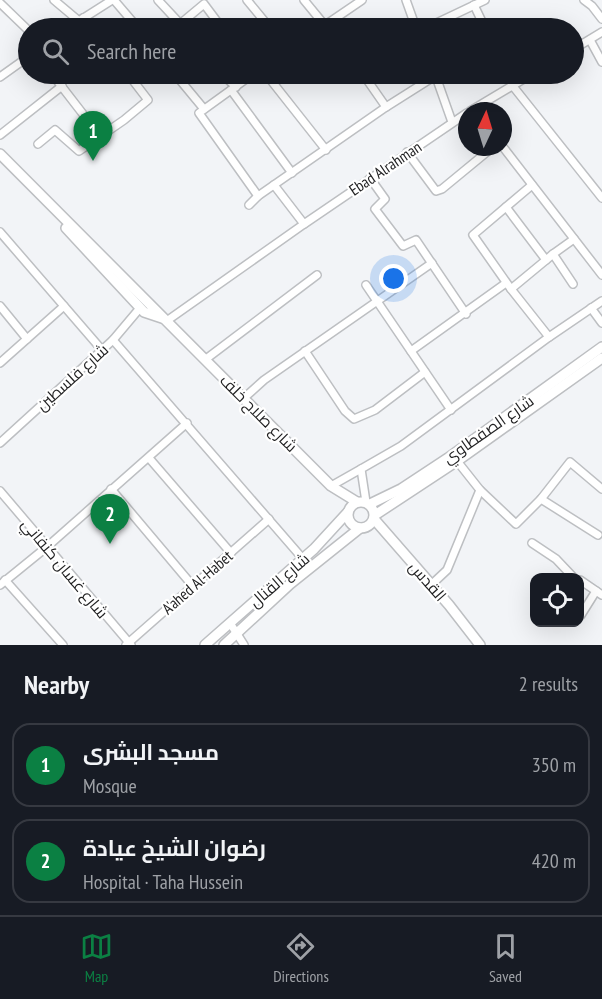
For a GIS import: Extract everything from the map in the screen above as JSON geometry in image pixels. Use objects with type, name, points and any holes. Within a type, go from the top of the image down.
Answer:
[{"type":"main road","name":"شارع صلاح خلف","points":[[0,154],[331,486],[364,502]]},
{"type":"main road","name":"شارع صلاح خلف","points":[[0,161],[144,312],[166,320]]},
{"type":"main road","name":"شارع الصفطاوي","points":[[364,502],[401,489],[602,346]]},
{"type":"main road","name":"شارع الصفطاوي","points":[[374,517],[602,358]]},
{"type":"main road","points":[[364,502],[374,517],[369,526],[360,528],[349,520],[348,512],[350,507],[364,502]]},
{"type":"main road","name":"شارع القنال","points":[[224,645],[307,563],[348,512]]},
{"type":"main road","name":"القدس","points":[[374,517],[480,645]]},
{"type":"main road","name":"شارع القنال","points":[[205,645],[307,563],[360,528]]},
{"type":"street","points":[[54,0],[78,18]]},
{"type":"street","points":[[84,18],[113,0],[129,18]]},
{"type":"street","points":[[158,0],[175,18]]},
{"type":"street","points":[[247,0],[262,18]]},
{"type":"street","points":[[304,0],[317,18]]},
{"type":"street","points":[[338,18],[362,0]]},
{"type":"street","points":[[406,0],[411,18]]},
{"type":"street","points":[[447,18],[485,0]]},
{"type":"street","points":[[587,1],[602,20]]},
{"type":"street","points":[[0,3],[18,20]]},
{"type":"street","points":[[190,18],[204,4],[214,18]]},
{"type":"street","points":[[474,5],[480,18]]},
{"type":"street","points":[[584,44],[602,32]]},
{"type":"street","points":[[591,40],[602,62]]},
{"type":"street","points":[[0,77],[18,64]]},
{"type":"street","points":[[38,144],[55,130],[78,151],[148,100],[136,84]]},
{"type":"street","points":[[183,84],[204,109]]},
{"type":"street","points":[[229,84],[292,173]]},
{"type":"street","points":[[240,84],[199,113],[258,196]]},
{"type":"street","points":[[275,84],[326,150]]},
{"type":"street","points":[[370,84],[386,107]]},
{"type":"street","points":[[249,205],[258,196],[421,84]]},
{"type":"street","points":[[438,84],[452,122]]},
{"type":"street","points":[[512,85],[602,198]]},
{"type":"street","name":"Ebad Alrahman","points":[[485,102],[512,85]]},
{"type":"street","points":[[0,135],[62,86],[100,136]]},
{"type":"street","name":"Ebad Alrahman","points":[[166,320],[458,119]]},
{"type":"street","points":[[407,152],[436,191],[442,189],[482,156]]},
{"type":"street","points":[[510,156],[602,275]]},
{"type":"street","points":[[370,178],[385,199],[375,209],[403,246],[416,240],[466,314]]},
{"type":"street","points":[[274,185],[304,224]]},
{"type":"street","points":[[532,185],[473,235],[508,286],[549,337]]},
{"type":"street","points":[[506,207],[546,260]]},
{"type":"street","points":[[0,232],[102,350]]},
{"type":"street","points":[[411,351],[574,239]]},
{"type":"street","points":[[553,254],[573,284]]},
{"type":"street","points":[[244,398],[264,380],[432,263]]},
{"type":"street","points":[[206,359],[317,275]]},
{"type":"street","points":[[366,285],[451,410]]},
{"type":"street","points":[[331,486],[401,446],[549,337],[602,301]]},
{"type":"street","points":[[0,306],[27,339]]},
{"type":"street","points":[[0,363],[64,306]]},
{"type":"street","name":"شارع فلسطين","points":[[0,443],[113,340],[140,308]]},
{"type":"street","points":[[591,309],[602,323]]},
{"type":"street","points":[[113,340],[307,563]]},
{"type":"street","points":[[305,351],[345,411],[354,419],[375,410],[425,372]]},
{"type":"street","points":[[63,645],[3,582],[48,546],[187,423]]},
{"type":"street","points":[[149,458],[231,553]]},
{"type":"street","points":[[457,461],[480,490],[516,524],[541,499],[570,462],[602,489]]},
{"type":"street","points":[[361,469],[364,502]]},
{"type":"street","points":[[111,489],[192,585]]},
{"type":"street","points":[[431,585],[447,570],[480,490]]},
{"type":"street","name":"شارع غسان كنفاني","points":[[0,491],[128,644]]},
{"type":"street","points":[[541,499],[598,536]]},
{"type":"street","name":"A'ahed Al-Habet","points":[[128,644],[269,519]]},
{"type":"street","points":[[532,543],[556,560],[569,573]]},
{"type":"street","points":[[584,583],[599,593],[584,611]]},
{"type":"street","points":[[230,623],[244,645]]},
{"type":"place","name":"مسجد البشرى","points":[[93,161]]},
{"type":"place","name":"رضوان الشيخ عيادة","points":[[110,544]]}]
